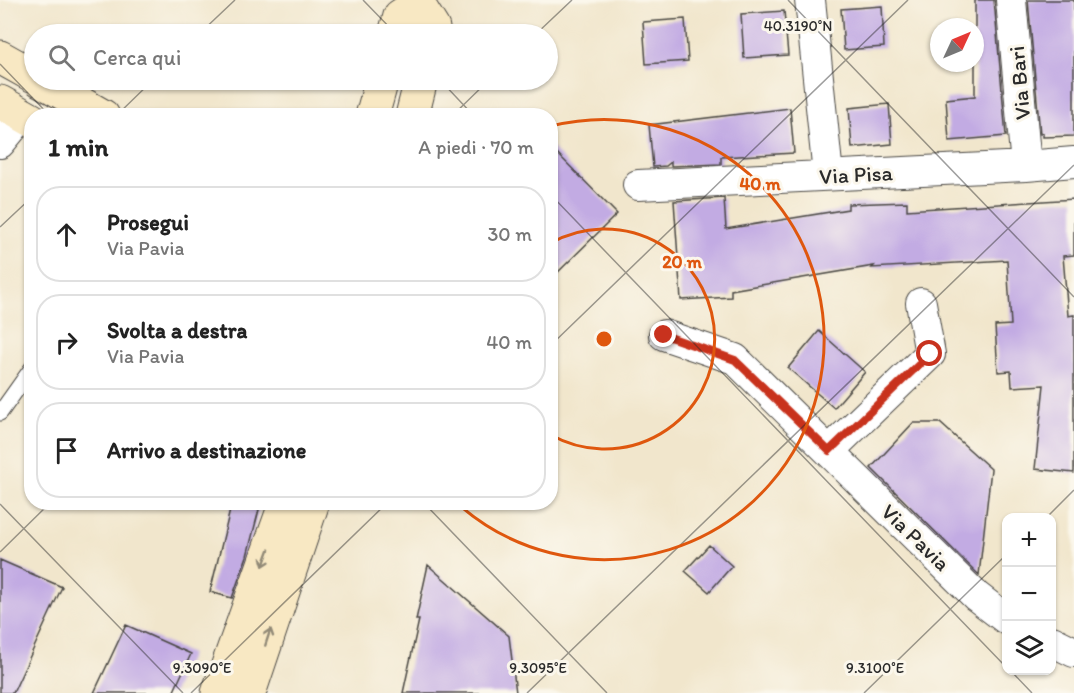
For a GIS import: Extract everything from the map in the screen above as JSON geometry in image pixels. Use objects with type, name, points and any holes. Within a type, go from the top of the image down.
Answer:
[{"type":"street","points":[[810,0],[828,175]]},
{"type":"street","name":"Via Bari","points":[[1011,0],[1026,166]]},
{"type":"street","points":[[397,24],[400,16],[419,2],[431,24]]},
{"type":"street","points":[[0,57],[24,70]]},
{"type":"street","points":[[58,90],[89,108]]},
{"type":"street","points":[[374,108],[379,90]]},
{"type":"street","points":[[414,108],[418,90]]},
{"type":"street","points":[[0,143],[18,113]]},
{"type":"street","name":"Via Pisa","points":[[638,185],[1074,162]]},
{"type":"street","points":[[829,451],[930,354],[921,303]]},
{"type":"street","name":"Via Pavia","points":[[664,335],[735,360],[976,596],[1002,616]]},
{"type":"street","points":[[218,693],[283,510]]},
{"type":"street","points":[[249,693],[309,510]]},
{"type":"street","points":[[1056,643],[1074,652]]},
{"type":"lane","points":[[0,413],[24,379]]},
{"type":"building","points":[[975,0],[994,0],[1006,136],[949,141],[946,99],[975,96],[975,72],[984,72],[984,18],[975,18]]},
{"type":"building","points":[[1028,0],[1074,0],[1074,136],[1043,137],[1043,133],[1040,134]]},
{"type":"building","points":[[882,6],[884,47],[844,50],[841,9]]},
{"type":"building","points":[[784,11],[788,55],[744,58],[741,14]]},
{"type":"building","points":[[685,19],[688,61],[646,64],[643,22]]},
{"type":"building","points":[[889,104],[892,144],[852,148],[849,108]]},
{"type":"building","points":[[790,108],[794,153],[721,157],[721,164],[671,166],[671,162],[666,166],[653,167],[649,125]]},
{"type":"building","points":[[558,154],[617,214],[558,272]]},
{"type":"building","points":[[724,198],[726,229],[848,209],[848,204],[907,202],[907,210],[1074,199],[1074,255],[1063,256],[1068,316],[1074,315],[1074,473],[1035,469],[1044,385],[1012,387],[1011,371],[998,372],[995,326],[1011,325],[1007,260],[872,268],[874,266],[731,290],[731,297],[681,300],[674,201]]},
{"type":"building","points":[[819,331],[865,372],[834,408],[788,368]]},
{"type":"building","points":[[913,423],[940,423],[991,469],[979,575],[871,468]]},
{"type":"building","points":[[230,510],[259,510],[247,556],[232,598],[210,592]]},
{"type":"building","points":[[709,545],[732,566],[709,592],[685,571]]},
{"type":"building","points":[[0,560],[62,587],[13,693],[0,693]]},
{"type":"building","points":[[428,565],[509,636],[516,693],[403,693]]},
{"type":"building","points":[[126,625],[191,654],[173,693],[94,693]]},
{"type":"route","points":[[664,335],[735,360],[829,451],[930,354]]}]
